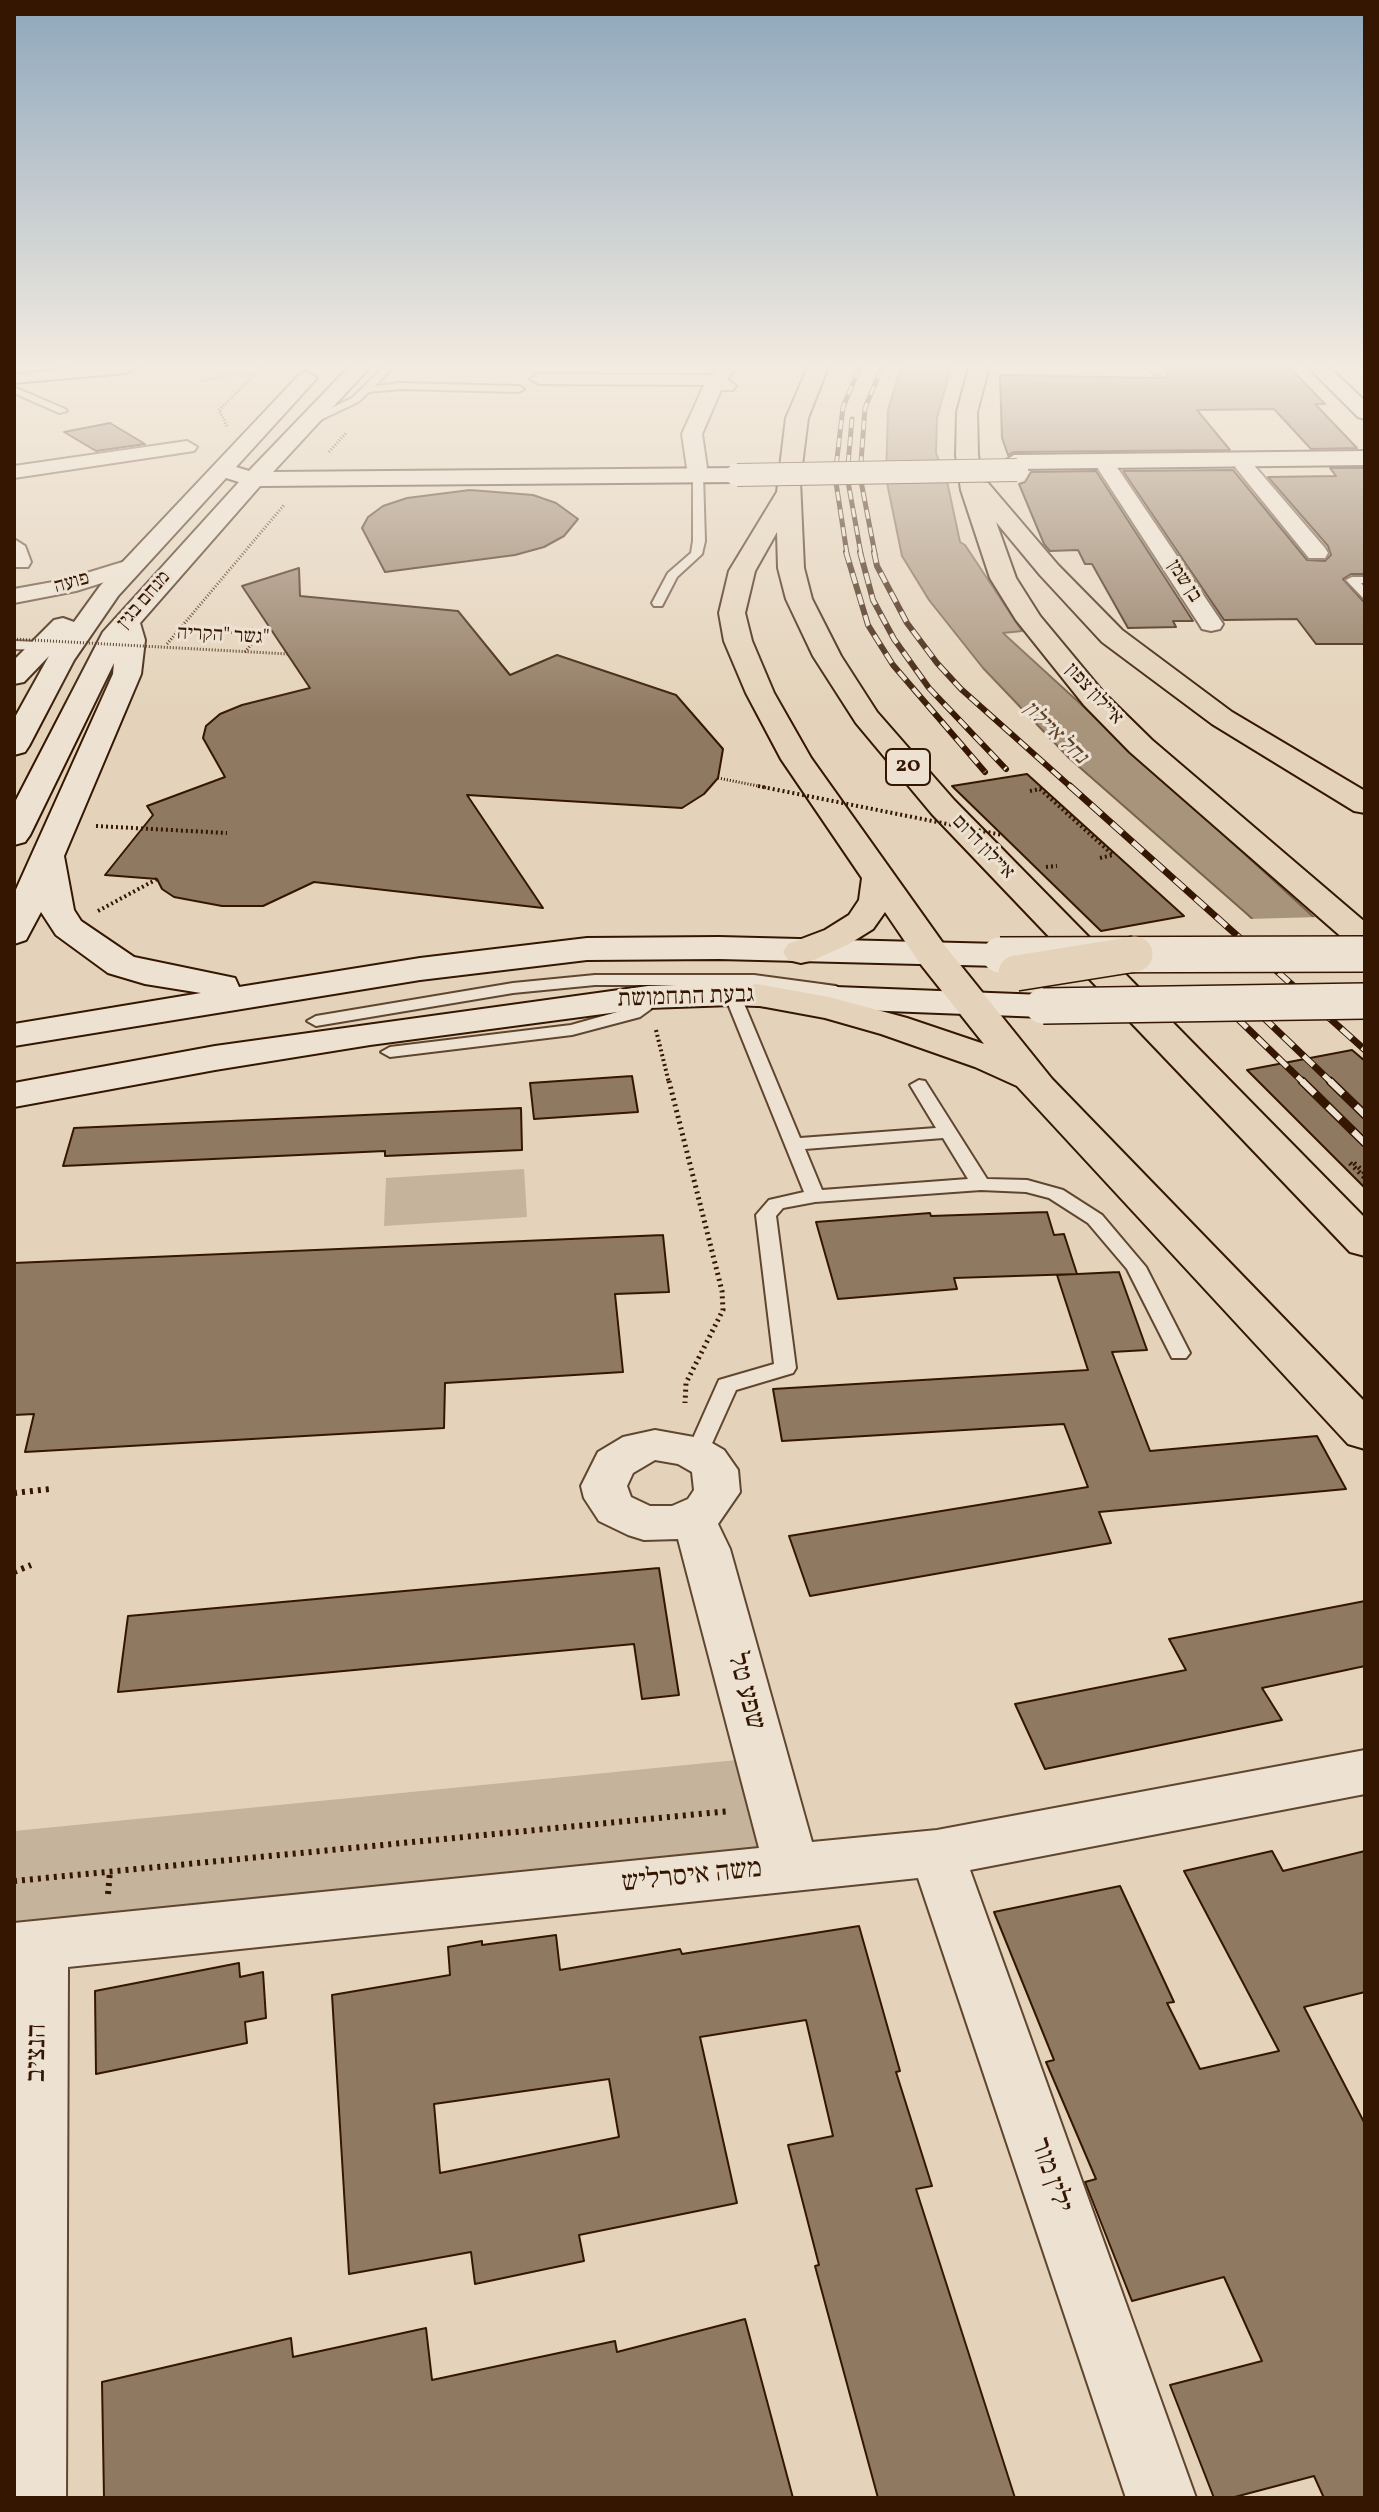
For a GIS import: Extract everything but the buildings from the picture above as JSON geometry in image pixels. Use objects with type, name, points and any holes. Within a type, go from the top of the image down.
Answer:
[{"type":"highway","name":"איילון דרום","points":[[791,484],[791,568],[799,599],[827,656],[866,717],[943,807],[1365,1243]]},
{"type":"highway","name":"איילון צפון","points":[[973,484],[1003,578],[1029,620],[1063,663],[1141,746],[1365,940]]},
{"type":"highway","points":[[977,484],[1049,570],[1112,636],[1222,718],[1365,804]]},
{"type":"highway","points":[[790,490],[742,571],[732,613],[738,641],[760,693],[796,759],[932,954],[1038,1087],[1365,1432]]},
{"type":"highway","points":[[801,952],[837,937],[861,922],[876,900],[879,877]]},
{"type":"highway","points":[[971,1005],[979,989],[1008,964],[1135,954]]},
{"type":"highway","points":[[744,995],[829,1008],[928,1036],[989,1059],[1038,1087]]},
{"type":"main road","name":"מנחם בגין","points":[[14,746],[60,660],[109,591],[207,484]]},
{"type":"main road","name":"מנחם בגין","points":[[14,835],[98,664],[128,619],[251,484]]},
{"type":"main road","points":[[14,676],[23,643],[63,626],[109,591]]},
{"type":"main road","points":[[14,933],[127,674],[131,640],[128,619]]},
{"type":"main road","points":[[53,839],[57,910],[68,928],[121,965],[205,985],[292,988]]},
{"type":"main road","name":"גבעת התחמושת","points":[[14,1035],[292,988],[587,949],[675,947],[932,954],[1008,964]]},
{"type":"main road","points":[[1135,954],[1365,954]]},
{"type":"main road","name":"גבעת התחמושת","points":[[24,1098],[370,1034],[648,997],[744,995],[1043,1006],[1365,1001]]},
{"type":"street","name":"בן שמן","points":[[1118,484],[1211,624]]},
{"type":"street","points":[[1259,484],[1317,553]]},
{"type":"street","name":"פועה","points":[[14,598],[68,586],[129,567]]},
{"type":"street","name":"פועה","points":[[14,598],[42,607],[58,617],[63,626]]},
{"type":"street","points":[[639,1448],[684,1449],[715,1470],[717,1492],[704,1511],[677,1523],[644,1523],[615,1509],[607,1498],[604,1486],[614,1463],[639,1448]]},
{"type":"street","name":"שפע טל","points":[[692,1518],[706,1549],[792,1868]]},
{"type":"street","name":"משה איסרליש","points":[[27,1946],[937,1853],[1365,1772]]},
{"type":"street","name":"ילין מור","points":[[937,1853],[1161,2498]]},
{"type":"street","name":"הנציב","points":[[27,1946],[31,2498]]},
{"type":"lane","points":[[658,603],[672,575],[696,554],[699,541],[698,484]]},
{"type":"lane","points":[[1365,580],[1352,580],[1365,596]]},
{"type":"lane","points":[[316,1021],[513,988],[595,980],[754,980],[823,988],[877,1000]]},
{"type":"lane","points":[[744,995],[815,1196]]},
{"type":"lane","points":[[390,1052],[572,1030],[634,1013],[645,1005],[648,997]]},
{"type":"lane","points":[[919,1085],[981,1184]]},
{"type":"lane","points":[[796,1144],[951,1132]]},
{"type":"lane","points":[[684,1449],[727,1385],[785,1368],[766,1215],[776,1204],[815,1196],[981,1184],[1027,1186],[1056,1194],[1095,1219],[1136,1267],[1179,1353]]},
{"type":"path","points":[[164,648],[302,484]]},
{"type":"path","points":[[177,630],[250,633],[246,630],[253,629],[262,634]]},
{"type":"path","points":[[253,648],[262,634]]},
{"type":"path","points":[[245,652],[262,634]]},
{"type":"path","name":"גשר \"הקריה\"","points":[[23,643],[288,654]]},
{"type":"path","points":[[718,778],[1002,835]]},
{"type":"path","points":[[1032,790],[1109,856],[1100,858]]},
{"type":"path","points":[[53,839],[227,833]]},
{"type":"path","points":[[96,912],[157,879]]},
{"type":"path","points":[[648,997],[723,1310],[686,1383],[684,1449]]},
{"type":"path","points":[[1357,1162],[1350,1163],[1365,1176]]},
{"type":"path","points":[[14,1493],[50,1489]]},
{"type":"path","points":[[14,1572],[31,1565]]},
{"type":"path","points":[[14,1881],[774,1806]]},
{"type":"shaded area","points":[[524,1169],[527,1217],[384,1226],[386,1178]]},
{"type":"shaded area","points":[[747,1759],[764,1853],[14,1931],[14,1831]]},
{"type":"water","name":"נחל איילון","points":[[887,484],[948,484],[960,542],[1022,631],[1003,633],[1365,964],[1365,1024],[1247,914],[1069,758],[983,668],[929,600],[902,556]]},
{"type":"pier","points":[[1320,917],[1365,959],[1365,1028],[1247,919]]},
{"type":"railway","points":[[836,484],[847,554]]},
{"type":"railway","points":[[848,484],[861,554]]},
{"type":"railway","points":[[862,484],[875,554]]},
{"type":"railway","points":[[846,552],[868,625],[893,665],[985,772]]},
{"type":"railway","points":[[860,552],[873,600],[894,639],[929,688],[1006,769]]},
{"type":"railway","points":[[874,552],[877,566],[907,623],[937,663],[961,689],[1072,788]]},
{"type":"railway","points":[[1070,786],[1365,1050]]},
{"type":"railway","points":[[1263,1017],[1332,1083]]},
{"type":"railway","points":[[1237,1018],[1304,1083]]},
{"type":"railway","points":[[1302,1081],[1365,1143]]},
{"type":"railway","points":[[1330,1081],[1365,1115]]}]
